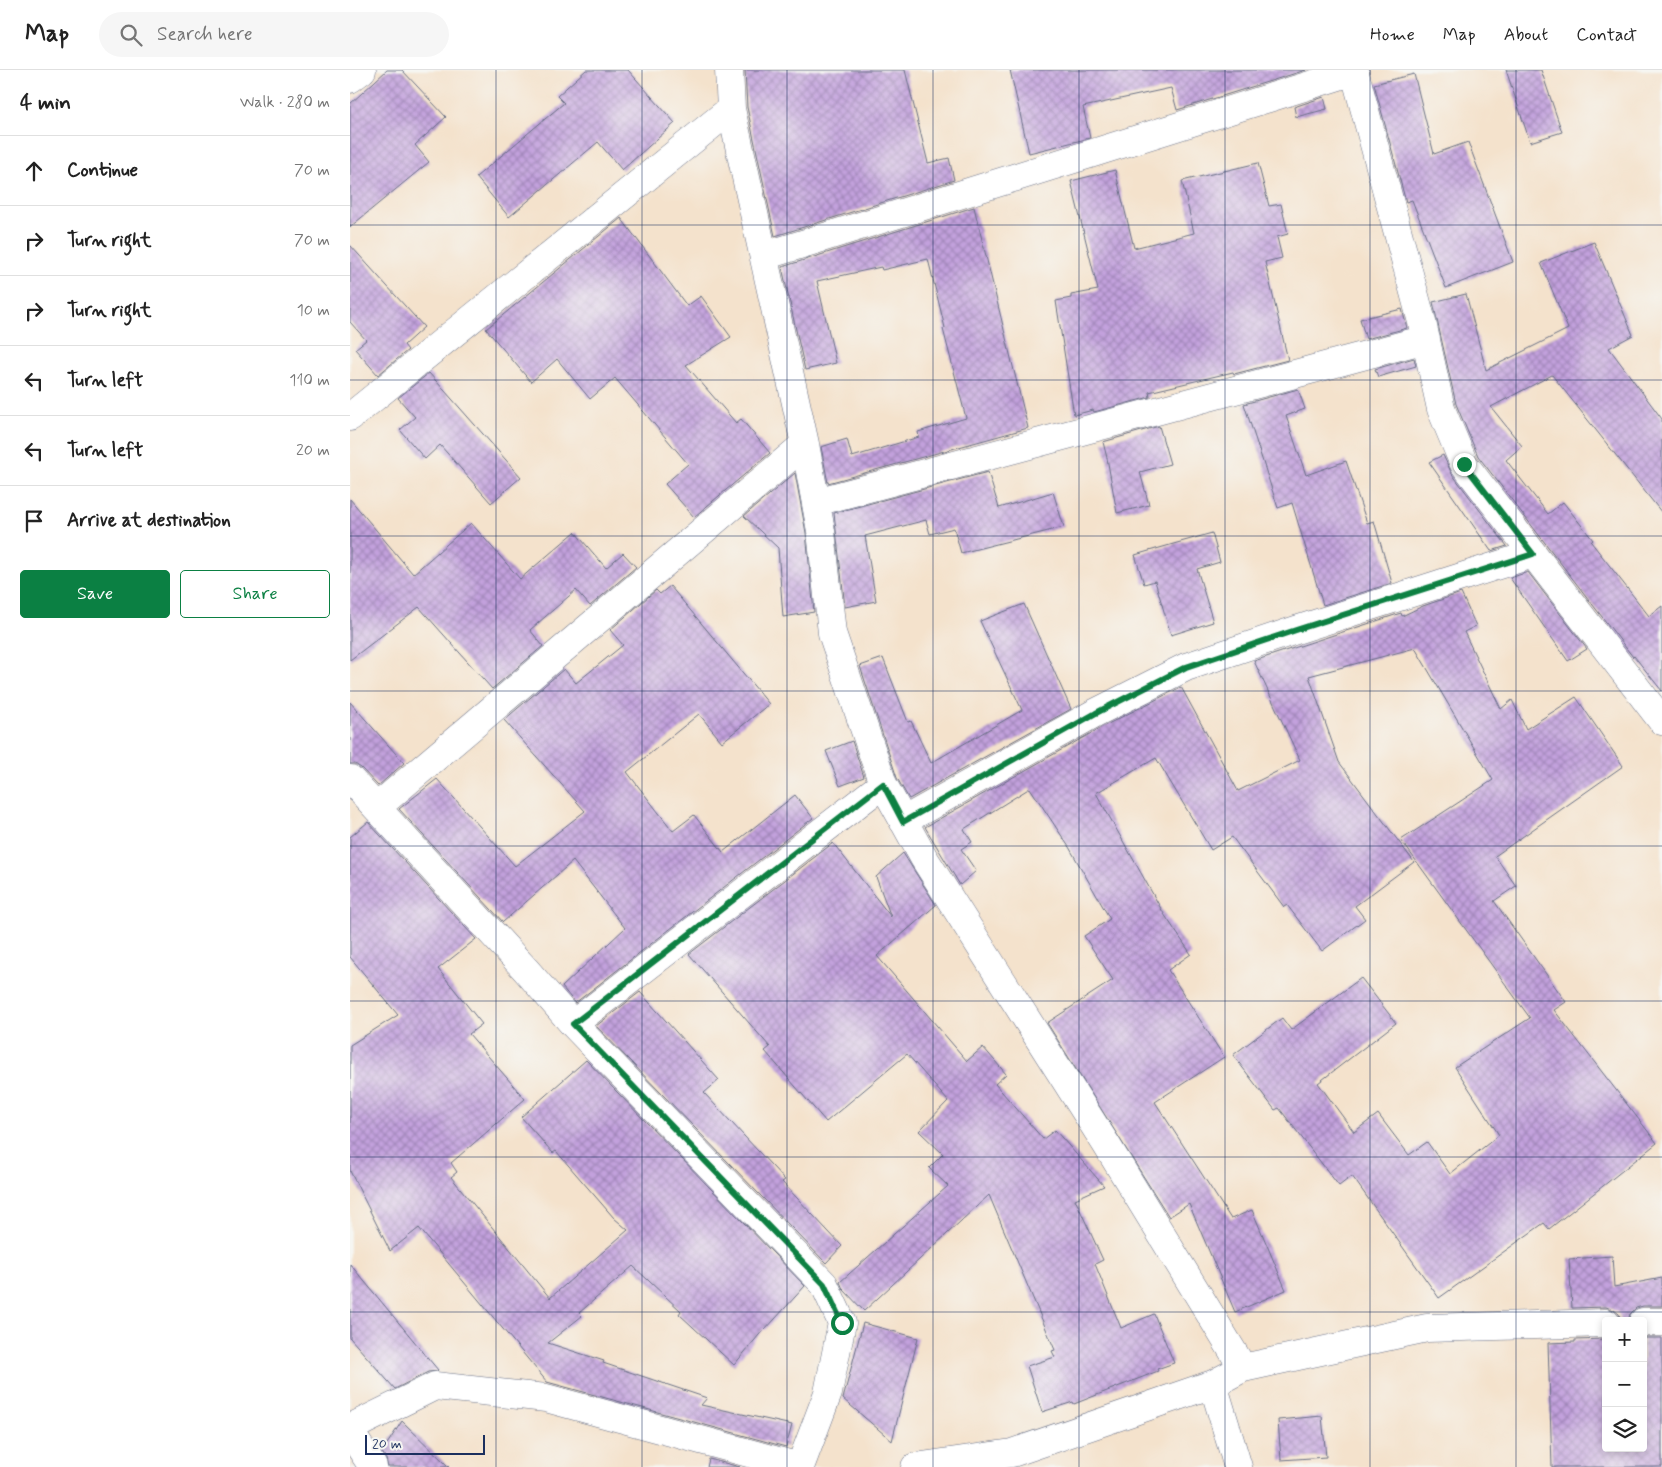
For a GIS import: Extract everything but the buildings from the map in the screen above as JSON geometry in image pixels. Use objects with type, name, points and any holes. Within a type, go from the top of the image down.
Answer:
[{"type":"street","points":[[350,79],[362,70]]},
{"type":"street","points":[[729,70],[731,108],[816,502],[832,632],[883,784],[924,858],[1106,1144],[1243,1368]]},
{"type":"street","points":[[764,256],[1355,71],[1426,339],[1440,409],[1464,464],[1662,721]]},
{"type":"street","points":[[350,417],[731,108]]},
{"type":"street","points":[[816,502],[1426,339]]},
{"type":"street","points":[[377,808],[805,444]]},
{"type":"street","points":[[903,822],[1096,713],[1186,667],[1533,554]]},
{"type":"street","points":[[350,779],[526,970],[573,1024],[824,1284],[842,1323],[828,1393],[800,1467],[546,1398],[435,1386],[350,1428]]},
{"type":"street","points":[[573,1024],[883,784]]},
{"type":"street","points":[[1647,1322],[1662,1322]]},
{"type":"street","points":[[916,1467],[1012,1453],[1213,1384],[1243,1368],[1427,1328],[1602,1323]]},
{"type":"street","points":[[1213,1384],[1238,1467]]},
{"type":"street","points":[[350,1432],[373,1467]]},
{"type":"route","points":[[842,1323],[824,1284],[573,1024],[883,784],[903,822],[1096,713],[1186,667],[1533,554],[1464,464]]}]
